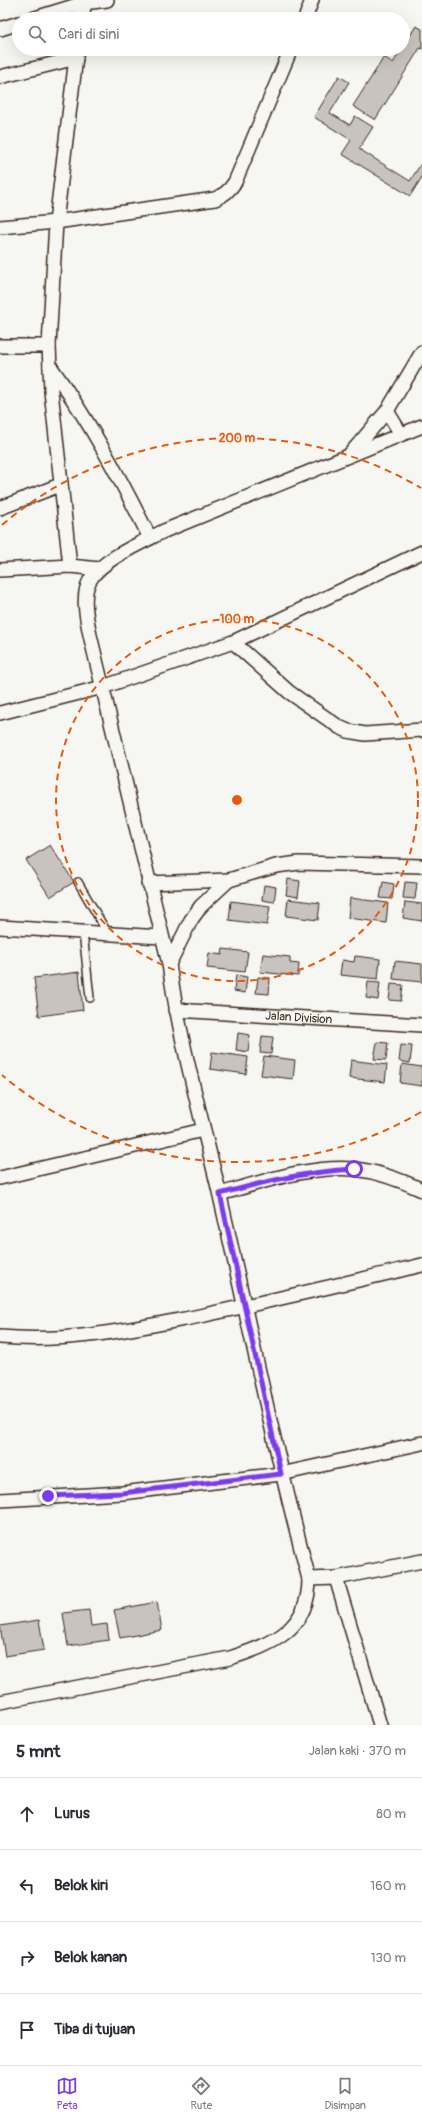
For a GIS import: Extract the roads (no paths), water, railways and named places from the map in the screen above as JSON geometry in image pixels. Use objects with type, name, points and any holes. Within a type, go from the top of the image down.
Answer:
[{"type":"street","points":[[53,12],[84,2],[107,0]]},
{"type":"street","points":[[308,12],[312,0]]},
{"type":"street","points":[[83,12],[84,2]]},
{"type":"street","points":[[0,29],[12,25]]},
{"type":"street","points":[[0,77],[67,56]]},
{"type":"street","points":[[70,566],[60,485],[49,346],[56,222],[77,56]]},
{"type":"street","points":[[0,227],[56,222],[214,199],[229,192],[235,182],[288,56]]},
{"type":"street","points":[[0,346],[49,346]]},
{"type":"street","points":[[349,455],[387,411],[422,352]]},
{"type":"street","points":[[50,366],[78,405],[118,475],[150,538]]},
{"type":"street","points":[[387,411],[402,434]]},
{"type":"street","points":[[0,1702],[230,1658],[255,1650],[274,1640],[296,1622],[303,1613],[309,1593],[309,1579],[281,1474],[220,1194],[203,1130],[176,1010],[169,964],[148,883],[90,635],[85,606],[90,581],[99,569],[150,538],[422,426]]},
{"type":"street","points":[[0,508],[60,485]]},
{"type":"street","points":[[0,713],[103,687],[233,642],[422,552]]},
{"type":"street","points":[[0,570],[70,566],[99,569]]},
{"type":"street","points":[[233,642],[289,692],[348,731],[365,734],[422,730]]},
{"type":"street","points":[[148,883],[229,880],[276,866],[299,863],[422,866]]},
{"type":"street","points":[[169,964],[191,920],[201,906],[229,880]]},
{"type":"street","points":[[0,927],[162,937]]},
{"type":"street","name":"Jalan Division","points":[[176,1010],[422,1025]]},
{"type":"street","points":[[0,1178],[203,1130]]},
{"type":"street","points":[[220,1194],[277,1178],[317,1171],[354,1169],[382,1174],[422,1190]]},
{"type":"street","points":[[0,1337],[38,1340],[100,1335],[244,1306],[422,1265]]},
{"type":"street","points":[[0,1500],[122,1493],[281,1474],[422,1443]]},
{"type":"street","points":[[309,1579],[336,1578],[422,1560]]},
{"type":"street","points":[[336,1578],[380,1725]]},
{"type":"lane","points":[[78,882],[108,934]]},
{"type":"lane","points":[[83,932],[90,998]]}]
